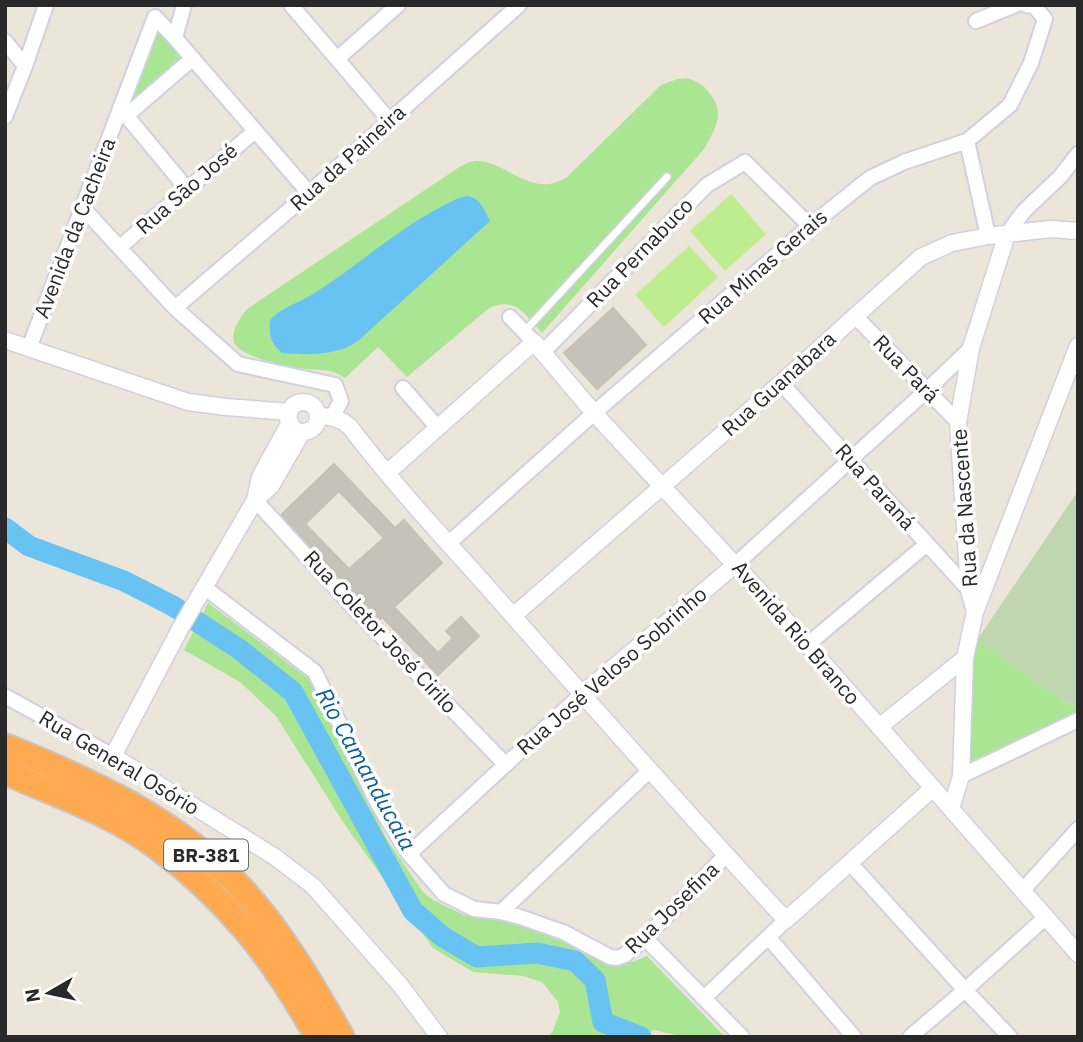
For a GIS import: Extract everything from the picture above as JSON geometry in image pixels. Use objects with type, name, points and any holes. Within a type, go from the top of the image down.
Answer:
[{"type":"highway","name":"BR-381","points":[[5,747],[131,804],[208,857],[241,888],[270,923],[296,959],[342,1037]]},
{"type":"highway","name":"BR-381","points":[[5,772],[79,803],[123,826],[156,846],[188,873],[244,928],[283,980],[318,1037]]},
{"type":"street","points":[[5,117],[46,5]]},
{"type":"street","points":[[184,5],[175,38],[309,193]]},
{"type":"street","points":[[291,5],[390,121]]},
{"type":"street","points":[[337,59],[398,5]]},
{"type":"street","name":"Rua da Paineira","points":[[175,308],[309,193],[519,5]]},
{"type":"street","points":[[976,21],[1015,5]]},
{"type":"street","name":"Rua Minas Gerais","points":[[449,543],[594,413],[810,226],[870,178],[904,162],[967,141],[1010,106],[1031,63],[1045,19],[1034,6],[1026,5]]},
{"type":"street","name":"Avenida da Cacheira","points":[[29,348],[123,112],[155,17],[175,38]]},
{"type":"street","points":[[5,41],[25,66]]},
{"type":"street","points":[[187,190],[123,112],[192,59]]},
{"type":"street","name":"Rua São José","points":[[120,247],[255,131]]},
{"type":"street","points":[[967,141],[988,236]]},
{"type":"street","name":"Rua da Nascente","points":[[951,809],[961,776],[965,658],[975,612],[969,590],[958,422],[971,348],[1007,234],[1024,211],[1060,177],[1078,154]]},
{"type":"street","name":"Rua Pernabuco","points":[[534,342],[707,185],[745,162],[810,226]]},
{"type":"street","points":[[5,340],[188,401],[226,407],[313,428],[318,420],[341,401],[335,385],[238,364],[175,308],[83,208]]},
{"type":"street","name":"Rua Guanabara","points":[[513,616],[781,383],[921,257],[952,243],[988,236],[1051,229],[1078,231]]},
{"type":"street","name":"Rua Pará","points":[[855,316],[958,422]]},
{"type":"street","name":"Avenida Rio Branco","points":[[510,317],[594,413],[736,564],[1078,954]]},
{"type":"street","points":[[387,473],[534,342]]},
{"type":"street","points":[[975,612],[1074,365],[1078,346]]},
{"type":"street","name":"Rua José Veloso Sobrinho","points":[[409,854],[582,694],[736,564],[971,348]]},
{"type":"street","name":"Rua Paraná","points":[[781,383],[969,590]]},
{"type":"street","points":[[403,388],[438,428]]},
{"type":"street","points":[[113,756],[180,629],[255,500],[260,477],[294,422],[296,404],[305,402],[325,416],[344,422],[582,694],[786,920]]},
{"type":"street","name":"Rua Coletor José Cirilo","points":[[255,500],[505,764]]},
{"type":"street","points":[[807,645],[927,544]]},
{"type":"street","points":[[204,587],[315,672],[377,802],[409,854],[444,894],[474,909],[501,912],[650,770]]},
{"type":"street","points":[[879,727],[965,658]]},
{"type":"street","name":"Rua General Osório","points":[[5,696],[113,756],[275,857],[313,886],[401,986],[439,1037]]},
{"type":"street","points":[[961,776],[1078,720]]},
{"type":"street","points":[[705,998],[786,920],[933,788]]},
{"type":"street","points":[[1023,890],[1078,829]]},
{"type":"street","name":"Rua Josefina","points":[[501,912],[563,932],[610,957],[617,958],[625,955],[645,938],[726,856]]},
{"type":"street","points":[[850,863],[1010,1037]]},
{"type":"street","points":[[910,1037],[1046,917]]},
{"type":"street","points":[[645,938],[742,1037]]},
{"type":"street","points":[[769,938],[854,1037]]},
{"type":"lane","points":[[534,342],[667,177]]},
{"type":"green space","points":[[155,27],[184,61],[129,109],[125,105]]},
{"type":"green space","points":[[678,79],[695,81],[714,99],[718,117],[711,137],[704,149],[542,333],[519,309],[505,304],[497,305],[488,309],[407,377],[378,347],[345,378],[332,371],[297,368],[264,360],[246,353],[235,344],[234,331],[247,309],[461,166],[474,161],[485,162],[540,184],[550,184],[566,178],[661,85]]},
{"type":"green space","points":[[731,194],[766,234],[725,271],[690,231]]},
{"type":"green space","points":[[689,246],[718,277],[664,327],[635,295]]},
{"type":"green space","points":[[1078,491],[1078,710],[977,640]]},
{"type":"green space","points":[[208,603],[309,679],[328,708],[386,838],[423,892],[464,915],[522,923],[608,962],[633,962],[647,956],[725,1037],[678,1037],[654,1030],[644,1037],[548,1037],[560,1012],[558,1002],[542,982],[523,976],[473,972],[433,948],[345,825],[276,716],[240,682],[184,650]]},
{"type":"green space","points":[[977,640],[1078,711],[970,762],[972,659]]},
{"type":"water","points":[[466,196],[478,201],[490,221],[358,341],[331,352],[311,354],[282,353],[275,346],[271,338],[270,320],[275,315],[332,282],[424,216]]},
{"type":"building","points":[[613,308],[646,345],[597,389],[564,353]]},
{"type":"building","points":[[334,464],[395,528],[404,520],[442,563],[394,607],[438,653],[453,638],[446,631],[461,617],[479,636],[438,675],[382,617],[379,620],[281,515]],"holes":[[[339,491],[384,538],[349,569],[305,524]]]},
{"type":"waterway","name":"Rio Camanducaia","points":[[5,528],[29,546],[124,581],[173,606],[239,649],[293,692],[413,911],[443,937],[477,957],[537,953],[575,961],[595,980],[603,1022],[641,1037]]}]
